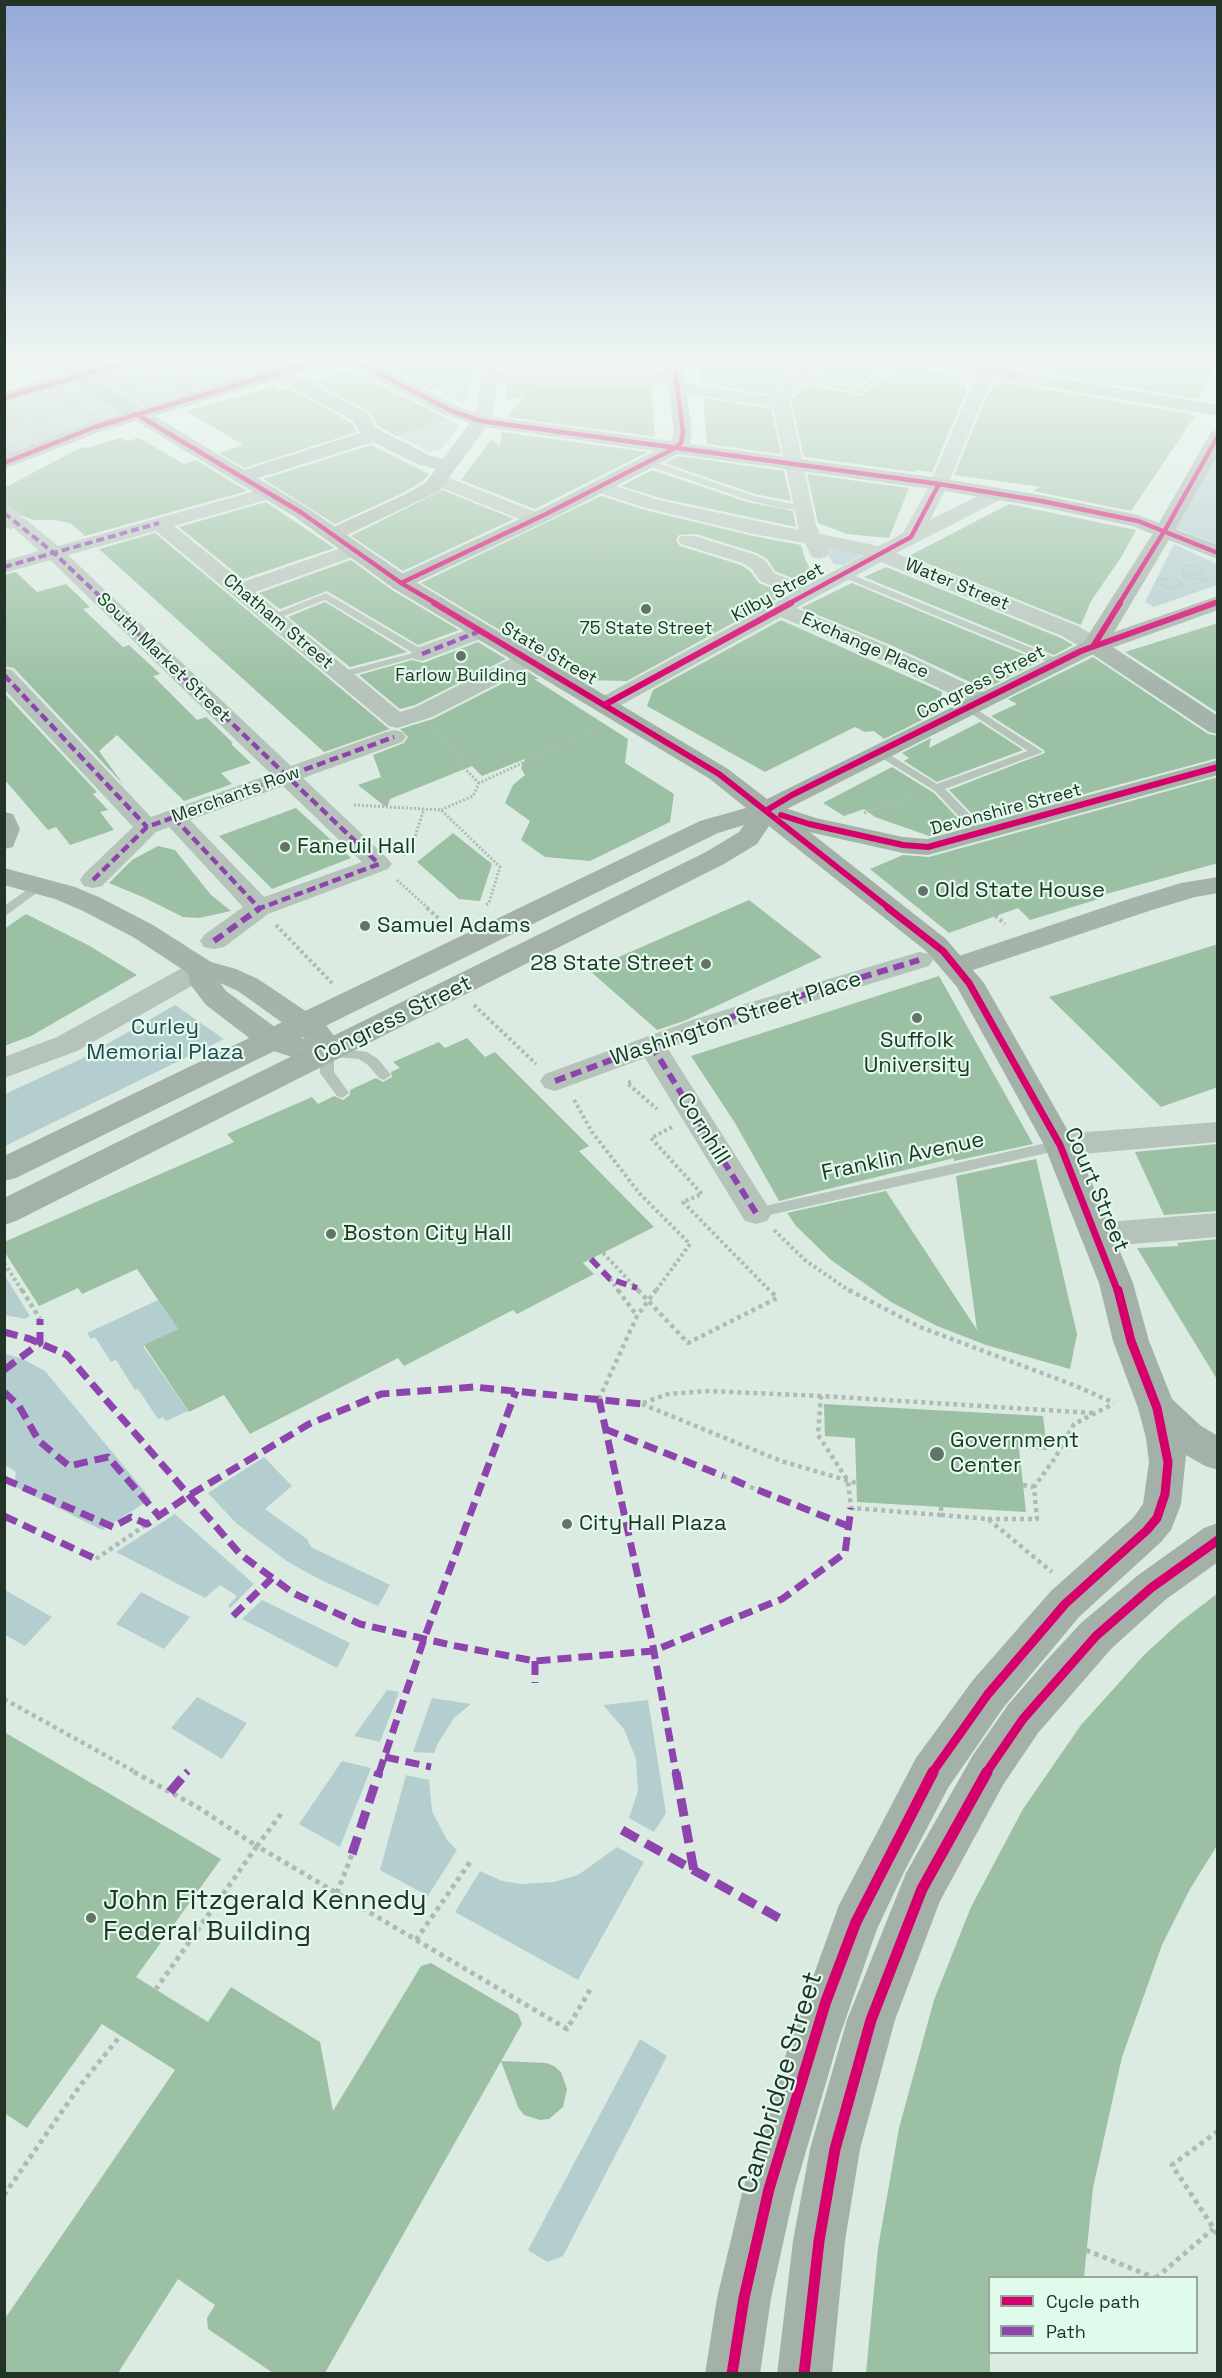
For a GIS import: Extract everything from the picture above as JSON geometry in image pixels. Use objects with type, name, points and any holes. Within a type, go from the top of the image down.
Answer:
[{"type":"main road","name":"State Street","points":[[234,472],[334,534],[401,583],[606,704],[719,774],[936,945],[957,966]]},
{"type":"main road","points":[[242,477],[258,472]]},
{"type":"main road","points":[[401,583],[545,524],[600,487],[631,472]]},
{"type":"main road","points":[[847,472],[999,493],[1122,517],[1165,530],[1218,553]]},
{"type":"main road","points":[[1094,645],[1198,472]]},
{"type":"main road","points":[[334,534],[411,499],[432,487],[444,473]]},
{"type":"main road","name":"Congress Street","points":[[4,1170],[709,827],[767,810],[1058,662],[1214,588]]},
{"type":"main road","name":"Water Street","points":[[1094,645],[1218,727]]},
{"type":"main road","name":"Devonshire Street","points":[[767,810],[809,824],[914,846],[936,845],[1218,767]]},
{"type":"main road","name":"Congress Street","points":[[4,1213],[727,852],[752,834],[767,810]]},
{"type":"main road","points":[[4,820],[7,829],[4,841]]},
{"type":"main road","points":[[4,876],[65,893],[106,911],[154,937],[201,969],[226,975],[248,985],[305,1024],[323,1041],[327,1052],[295,1048],[273,1040],[216,998],[205,984],[201,969]]},
{"type":"main road","points":[[957,966],[1142,904],[1191,889],[1218,885]]},
{"type":"main road","name":"Court Street","points":[[957,966],[969,982],[1060,1145],[1116,1283],[1131,1341]]},
{"type":"main road","name":"Cambridge Street","points":[[732,2373],[744,2298],[769,2189],[826,2001],[856,1922],[932,1773],[988,1695],[1065,1604],[1140,1536],[1156,1518],[1165,1494],[1168,1462],[1157,1408],[1131,1341]]},
{"type":"main road","points":[[1157,1408],[1188,1437],[1218,1455]]},
{"type":"main road","points":[[804,2373],[817,2252],[835,2149],[871,2020],[922,1889],[987,1770],[1023,1719],[1060,1675],[1096,1636],[1151,1588],[1218,1540]]},
{"type":"street","points":[[795,472],[806,525],[812,538],[825,564],[843,574]]},
{"type":"street","points":[[911,537],[944,472]]},
{"type":"street","points":[[444,473],[545,524]]},
{"type":"street","name":"Water Street","points":[[600,487],[673,508],[781,533],[847,544],[881,554],[1070,631],[1094,645]]},
{"type":"street","points":[[4,567],[270,493]]},
{"type":"street","name":"Kilby Street","points":[[606,704],[911,537],[999,493]]},
{"type":"street","name":"South Market Street","points":[[17,522],[54,554],[379,864]]},
{"type":"street","name":"Chatham Street","points":[[159,523],[341,675],[396,729]]},
{"type":"street","points":[[688,540],[749,559],[759,565],[767,577],[808,594]]},
{"type":"street","points":[[240,590],[354,550]]},
{"type":"street","name":"Exchange Place","points":[[780,609],[884,653],[975,704]]},
{"type":"street","points":[[422,654],[480,631]]},
{"type":"street","name":"Merchants Row","points":[[93,880],[147,827],[288,777],[396,729],[424,712],[528,659]]},
{"type":"street","points":[[4,675],[147,827]]},
{"type":"street","points":[[174,818],[259,908]]},
{"type":"street","points":[[214,941],[259,908],[379,864]]},
{"type":"street","name":"Washington Street Place","points":[[565,1091],[657,1056],[705,1025],[919,960]]},
{"type":"street","points":[[4,1068],[75,1039],[201,969]]},
{"type":"street","name":"Cornhill","points":[[657,1056],[756,1213]]},
{"type":"street","points":[[1060,1145],[1218,1132]]},
{"type":"street","points":[[1096,1234],[1218,1225]]},
{"type":"lane","points":[[675,472],[751,498],[779,505],[802,507]]},
{"type":"lane","points":[[843,574],[1058,662]]},
{"type":"lane","points":[[272,617],[326,596],[422,654]]},
{"type":"lane","points":[[341,675],[422,654]]},
{"type":"lane","points":[[878,752],[931,787],[938,788],[1036,752],[975,704]]},
{"type":"lane","points":[[938,788],[981,833]]},
{"type":"lane","points":[[4,913],[38,886]]},
{"type":"lane","points":[[342,1093],[327,1073],[327,1052],[362,1055],[373,1062],[384,1075]]},
{"type":"lane","name":"Franklin Avenue","points":[[756,1213],[1060,1145]]},
{"type":"path","points":[[225,519],[259,545]]},
{"type":"path","points":[[545,524],[617,553]]},
{"type":"path","points":[[1177,580],[1188,573],[1199,575],[1205,571],[1200,567],[1190,565],[1183,567],[1188,573]]},
{"type":"path","points":[[1157,583],[1163,572]]},
{"type":"path","points":[[1183,576],[1214,588]]},
{"type":"path","points":[[1167,578],[1177,580],[1182,585],[1174,589],[1157,583],[1167,578]]},
{"type":"path","points":[[378,806],[441,810],[473,796],[479,783],[595,730]]},
{"type":"path","points":[[434,731],[468,760],[459,763],[479,783]]},
{"type":"path","points":[[860,815],[920,795]]},
{"type":"path","points":[[413,843],[424,809]]},
{"type":"path","points":[[441,810],[500,867],[489,903]]},
{"type":"path","points":[[379,864],[454,933]]},
{"type":"path","points":[[940,867],[1006,926]]},
{"type":"path","points":[[259,908],[337,988]]},
{"type":"path","points":[[472,1003],[532,1060]]},
{"type":"path","points":[[657,1056],[627,1083],[659,1111]]},
{"type":"path","points":[[565,1091],[592,1132],[640,1194],[690,1244],[637,1316],[599,1399]]},
{"type":"path","points":[[603,1253],[688,1343],[777,1298],[683,1202],[702,1194],[651,1138],[676,1125],[668,1118]]},
{"type":"path","points":[[756,1213],[805,1260],[858,1297],[920,1327],[1076,1386],[1114,1403],[1074,1424],[1055,1458],[1034,1487],[1037,1519],[988,1519],[851,1508],[848,1481],[818,1435],[821,1396]]},
{"type":"path","points":[[4,1263],[40,1319]]},
{"type":"path","points":[[610,1279],[637,1316]]},
{"type":"path","points":[[856,1483],[781,1461],[642,1404],[668,1394],[708,1391],[1094,1413]]},
{"type":"path","points":[[723,1476],[732,1479]]},
{"type":"path","points":[[1023,1485],[1034,1487]]},
{"type":"path","points":[[750,1487],[758,1490]]},
{"type":"path","points":[[941,1507],[941,1515]]},
{"type":"path","points":[[988,1519],[1052,1573]]},
{"type":"path","points":[[96,1559],[147,1524]]},
{"type":"path","points":[[4,1699],[199,1808],[258,1846],[567,2029],[591,1988]]},
{"type":"path","points":[[156,1989],[281,1814]]},
{"type":"path","points":[[337,1893],[352,1854]]},
{"type":"path","points":[[416,1940],[470,1862]]},
{"type":"path","points":[[4,2196],[79,2087],[121,2036]]},
{"type":"path","points":[[1157,2276],[1215,2232],[1172,2164],[1218,2131]]},
{"type":"path","points":[[1086,2250],[1153,2276]]},
{"type":"green space","points":[[1206,472],[1217,472],[1217,544],[1175,528]]},
{"type":"green space","points":[[1174,544],[1217,564],[1217,585],[1154,607],[1145,602]]},
{"type":"green space","points":[[828,546],[864,554],[844,565],[837,565],[833,563],[825,550]]},
{"type":"green space","name":"Curley Memorial Plaza","points":[[175,1005],[224,1039],[5,1146],[5,1094],[81,1059]]},
{"type":"green space","points":[[5,1276],[30,1316],[25,1319],[5,1315]]},
{"type":"green space","points":[[158,1300],[178,1329],[143,1346],[188,1411],[166,1421],[163,1417],[158,1419],[138,1389],[135,1390],[116,1360],[111,1362],[95,1337],[91,1339],[87,1333]]},
{"type":"green space","points":[[5,1354],[23,1359],[45,1371],[151,1499],[102,1530],[14,1486],[16,1472],[5,1465]]},
{"type":"green space","points":[[264,1457],[292,1486],[265,1509],[307,1539],[311,1547],[390,1585],[378,1606],[288,1562],[236,1523],[208,1493]]},
{"type":"green space","points":[[175,1514],[254,1584],[230,1608],[228,1606],[237,1596],[220,1585],[205,1598],[116,1552]]},
{"type":"green space","points":[[5,1590],[52,1617],[25,1646],[5,1635]]},
{"type":"green space","points":[[141,1592],[190,1617],[164,1649],[116,1624]]},
{"type":"green space","points":[[262,1600],[350,1643],[337,1668],[242,1619]]},
{"type":"green space","points":[[387,1690],[399,1692],[380,1742],[354,1736]]},
{"type":"green space","points":[[197,1697],[247,1723],[222,1759],[171,1728]]},
{"type":"green space","points":[[432,1698],[471,1704],[454,1718],[434,1753],[413,1752]]},
{"type":"green space","points":[[648,1700],[666,1813],[654,1832],[629,1818],[638,1791],[636,1759],[624,1729],[603,1705]]},
{"type":"green space","points":[[342,1761],[371,1768],[340,1847],[299,1824]]},
{"type":"green space","points":[[406,1775],[429,1780],[432,1811],[447,1840],[457,1850],[428,1896],[380,1870]]},
{"type":"green space","points":[[617,1847],[644,1862],[578,1980],[455,1912],[480,1871],[502,1881],[521,1884],[554,1882],[578,1875]]},
{"type":"green space","points":[[640,2039],[667,2056],[563,2256],[547,2262],[528,2250]]},
{"type":"building","points":[[34,472],[216,472],[247,491],[85,536],[70,523],[33,520],[18,514],[8,517],[5,522],[9,527],[4,530],[4,488]]},
{"type":"building","points":[[285,472],[425,472],[429,474],[423,481],[403,493],[335,524],[263,479]]},
{"type":"building","points":[[467,472],[608,472],[535,509],[461,480]]},
{"type":"building","points":[[648,472],[658,472],[747,502],[793,511],[796,527],[660,498],[621,486]]},
{"type":"building","points":[[691,472],[784,472],[791,501],[755,494]]},
{"type":"building","points":[[955,472],[1157,472],[1131,511],[1033,491],[1041,487],[954,475]]},
{"type":"building","points":[[807,474],[909,488],[889,538],[847,534],[818,523]]},
{"type":"building","points":[[442,490],[514,519],[403,571],[351,536]]},
{"type":"building","points":[[601,496],[645,510],[801,545],[815,578],[806,584],[775,571],[767,559],[757,553],[696,534],[679,535],[676,540],[680,546],[741,565],[750,571],[759,583],[786,594],[627,681],[583,680],[421,583]]},
{"type":"building","points":[[266,502],[334,548],[243,579],[179,527]]},
{"type":"building","points":[[1009,504],[1136,530],[1122,556],[1091,601],[1081,625],[909,556]]},
{"type":"building","points":[[155,533],[390,729],[324,752],[99,549]]},
{"type":"building","points":[[351,560],[392,590],[459,630],[418,645],[327,591],[280,609],[259,593]]},
{"type":"building","points":[[886,567],[1061,638],[1073,645],[1054,655],[864,577]]},
{"type":"building","points":[[16,572],[37,592],[66,584],[90,607],[83,609],[123,647],[129,645],[160,674],[153,676],[197,720],[206,717],[251,763],[221,773],[232,784],[184,801],[117,735],[99,751],[123,784],[14,668],[4,666],[4,575]]},
{"type":"building","points":[[852,583],[1040,661],[985,689],[893,646],[801,608]]},
{"type":"building","points":[[325,602],[407,652],[350,667],[288,617]]},
{"type":"building","points":[[781,620],[942,692],[938,712],[884,739],[874,731],[865,732],[855,727],[765,772],[647,706],[653,690]]},
{"type":"building","points":[[1218,623],[1218,713],[1125,652],[1186,633]]},
{"type":"building","points":[[478,642],[506,659],[415,705],[400,709],[359,675],[412,660],[423,663]]},
{"type":"building","points":[[1093,657],[1208,734],[1218,736],[1218,758],[980,822],[949,790],[1045,753],[1044,750],[991,716],[1017,704],[1008,699]]},
{"type":"building","points":[[527,671],[539,679],[534,679],[628,739],[625,763],[674,794],[670,822],[590,861],[545,857],[521,840],[530,821],[505,803],[513,785],[525,775],[521,768],[525,759],[482,776],[472,766],[390,799],[387,808],[358,785],[381,777],[373,755],[404,743],[408,737],[400,729],[433,719]]},
{"type":"building","points":[[4,693],[97,792],[93,794],[108,810],[100,812],[114,830],[70,845],[56,827],[48,830],[4,779]]},
{"type":"building","points":[[980,722],[1023,750],[937,782],[904,761],[909,758],[902,753],[931,738],[929,748]]},
{"type":"building","points":[[892,767],[934,793],[965,826],[929,836],[875,817],[864,809],[844,816],[823,803]]},
{"type":"building","points":[[1218,777],[1218,863],[1099,896],[1102,898],[1030,920],[1018,908],[949,933],[870,869],[903,855],[929,857]]},
{"type":"building","name":"Faneuil Hall","points":[[296,808],[351,858],[272,889],[219,836]]},
{"type":"building","points":[[453,833],[492,864],[480,901],[459,899],[417,862]]},
{"type":"building","points":[[158,846],[175,850],[211,895],[231,911],[199,918],[183,917],[109,883],[132,860]]},
{"type":"building","name":"28 State Street","points":[[749,900],[822,957],[684,1021],[657,1030],[589,970]]},
{"type":"building","points":[[26,914],[88,945],[137,975],[31,1036],[4,1046],[4,929]]},
{"type":"building","points":[[1218,944],[1218,1087],[1161,1107],[1049,997]]},
{"type":"building","points":[[939,976],[1033,1144],[954,1161],[954,1158],[779,1201],[735,1123],[691,1056]]},
{"type":"building","name":"Boston City Hall","points":[[467,1038],[485,1057],[495,1052],[589,1146],[579,1151],[654,1227],[583,1263],[594,1274],[517,1314],[513,1310],[404,1366],[398,1358],[250,1434],[224,1395],[189,1412],[144,1345],[178,1329],[137,1269],[82,1294],[78,1288],[39,1306],[4,1251],[4,1242],[234,1142],[227,1134],[312,1097],[318,1104],[334,1096],[343,1100],[350,1095],[350,1090],[376,1078],[383,1082],[392,1077],[391,1072],[400,1068],[393,1062],[439,1042],[445,1048]]},
{"type":"building","points":[[1218,1144],[1218,1211],[1164,1215],[1135,1152]]},
{"type":"building","points":[[1036,1159],[1077,1334],[1070,1369],[986,1345],[937,1326],[891,1302],[831,1260],[796,1226],[787,1213],[886,1191],[977,1330],[956,1176]]},
{"type":"building","points":[[1218,1239],[1218,1381],[1137,1248],[1179,1246],[1177,1243]]},
{"type":"building","points":[[824,1404],[1043,1416],[1047,1450],[1019,1448],[1026,1512],[857,1502],[855,1438],[825,1436]]},
{"type":"building","points":[[1218,1593],[1218,1844],[1190,1889],[1162,1945],[1122,2057],[1093,2188],[1084,2276],[988,2276],[990,2373],[866,2373],[878,2248],[899,2128],[934,2000],[971,1907],[1023,1809],[1081,1725],[1145,1654],[1179,1623]]},
{"type":"building","points":[[4,1732],[221,1859],[136,1977],[208,2022],[231,1987],[320,2042],[333,2111],[421,1966],[431,1963],[518,2014],[522,2024],[325,2373],[273,2373],[208,2329],[207,2318],[215,2305],[178,2279],[118,2373],[4,2373],[4,2320],[175,2070],[102,2024],[27,2128],[4,2113]]},
{"type":"building","points":[[501,2061],[546,2063],[554,2066],[561,2072],[567,2089],[563,2107],[549,2119],[540,2120],[524,2115],[518,2107]]},
{"type":"tunnel","points":[[4,513],[17,522]]},
{"type":"marked path","points":[[4,513],[54,553],[379,864],[259,908],[214,941]]},
{"type":"marked path","points":[[4,567],[159,523]]},
{"type":"marked path","points":[[422,654],[480,631]]},
{"type":"marked path","points":[[4,675],[147,827]]},
{"type":"marked path","points":[[93,880],[147,827],[394,737]]},
{"type":"marked path","points":[[174,818],[259,908]]},
{"type":"marked path","points":[[555,1081],[705,1025],[919,960]]},
{"type":"marked path","points":[[651,1045],[756,1213]]},
{"type":"marked path","points":[[591,1259],[610,1279],[637,1288]]},
{"type":"marked path","points":[[4,1370],[40,1343],[40,1319]]},
{"type":"marked path","points":[[4,1332],[30,1339],[67,1355],[240,1554],[293,1593],[360,1624],[451,1645],[535,1661],[653,1651],[782,1599],[845,1553],[851,1508]]},
{"type":"marked path","points":[[4,1479],[113,1527],[131,1517],[147,1524],[188,1496],[309,1424],[381,1394],[474,1387],[642,1404]]},
{"type":"marked path","points":[[352,1854],[424,1639],[516,1391]]},
{"type":"marked path","points":[[4,1392],[19,1406],[39,1441],[69,1466],[108,1457],[159,1516]]},
{"type":"marked path","points":[[599,1399],[652,1641],[694,1871]]},
{"type":"marked path","points":[[605,1429],[723,1476]]},
{"type":"marked path","points":[[732,1479],[750,1487]]},
{"type":"marked path","points":[[758,1490],[848,1526]]},
{"type":"marked path","points":[[4,1516],[96,1559]]},
{"type":"marked path","points":[[233,1616],[272,1578]]},
{"type":"marked path","points":[[535,1661],[535,1683]]},
{"type":"marked path","points":[[385,1757],[431,1767]]},
{"type":"marked path","points":[[170,1792],[188,1771]]},
{"type":"marked path","points":[[622,1830],[786,1922]]},
{"type":"cycle path","points":[[233,472],[302,513],[401,583],[719,774],[943,951],[969,983],[1060,1145],[1116,1283],[1131,1341],[1157,1408],[1168,1462],[1165,1494],[1157,1518],[1147,1530],[1065,1604],[988,1694],[932,1773],[856,1922],[826,2001],[769,2189],[744,2298],[732,2374]]},
{"type":"cycle path","points":[[401,583],[628,472]]},
{"type":"cycle path","points":[[852,472],[1041,501],[1138,521],[1218,553]]},
{"type":"cycle path","points":[[1094,645],[1198,472]]},
{"type":"cycle path","points":[[606,704],[911,537],[939,484]]},
{"type":"cycle path","points":[[767,810],[792,795],[1081,651],[1218,602]]},
{"type":"cycle path","points":[[781,815],[809,824],[903,845],[928,847],[1218,767]]},
{"type":"cycle path","points":[[804,2374],[819,2241],[835,2149],[871,2020],[922,1889],[988,1770],[1023,1719],[1060,1675],[1096,1636],[1151,1588],[1218,1540]]},
{"type":"place","name":"75 State Street","points":[[646,609]]},
{"type":"place","name":"Farlow Building","points":[[461,656]]},
{"type":"place","name":"Faneuil Hall","points":[[285,847]]},
{"type":"place","name":"Old State House","points":[[923,891]]},
{"type":"place","name":"Samuel Adams","points":[[365,926]]},
{"type":"place","name":"28 State Street","points":[[706,964]]},
{"type":"place","name":"Suffolk University","points":[[917,1018]]},
{"type":"place","name":"Boston City Hall","points":[[331,1234]]},
{"type":"place","name":"Government Center","points":[[937,1454]]},
{"type":"place","name":"City Hall Plaza","points":[[567,1524]]},
{"type":"place","name":"John Fitzgerald Kennedy Federal Building","points":[[91,1918]]}]
